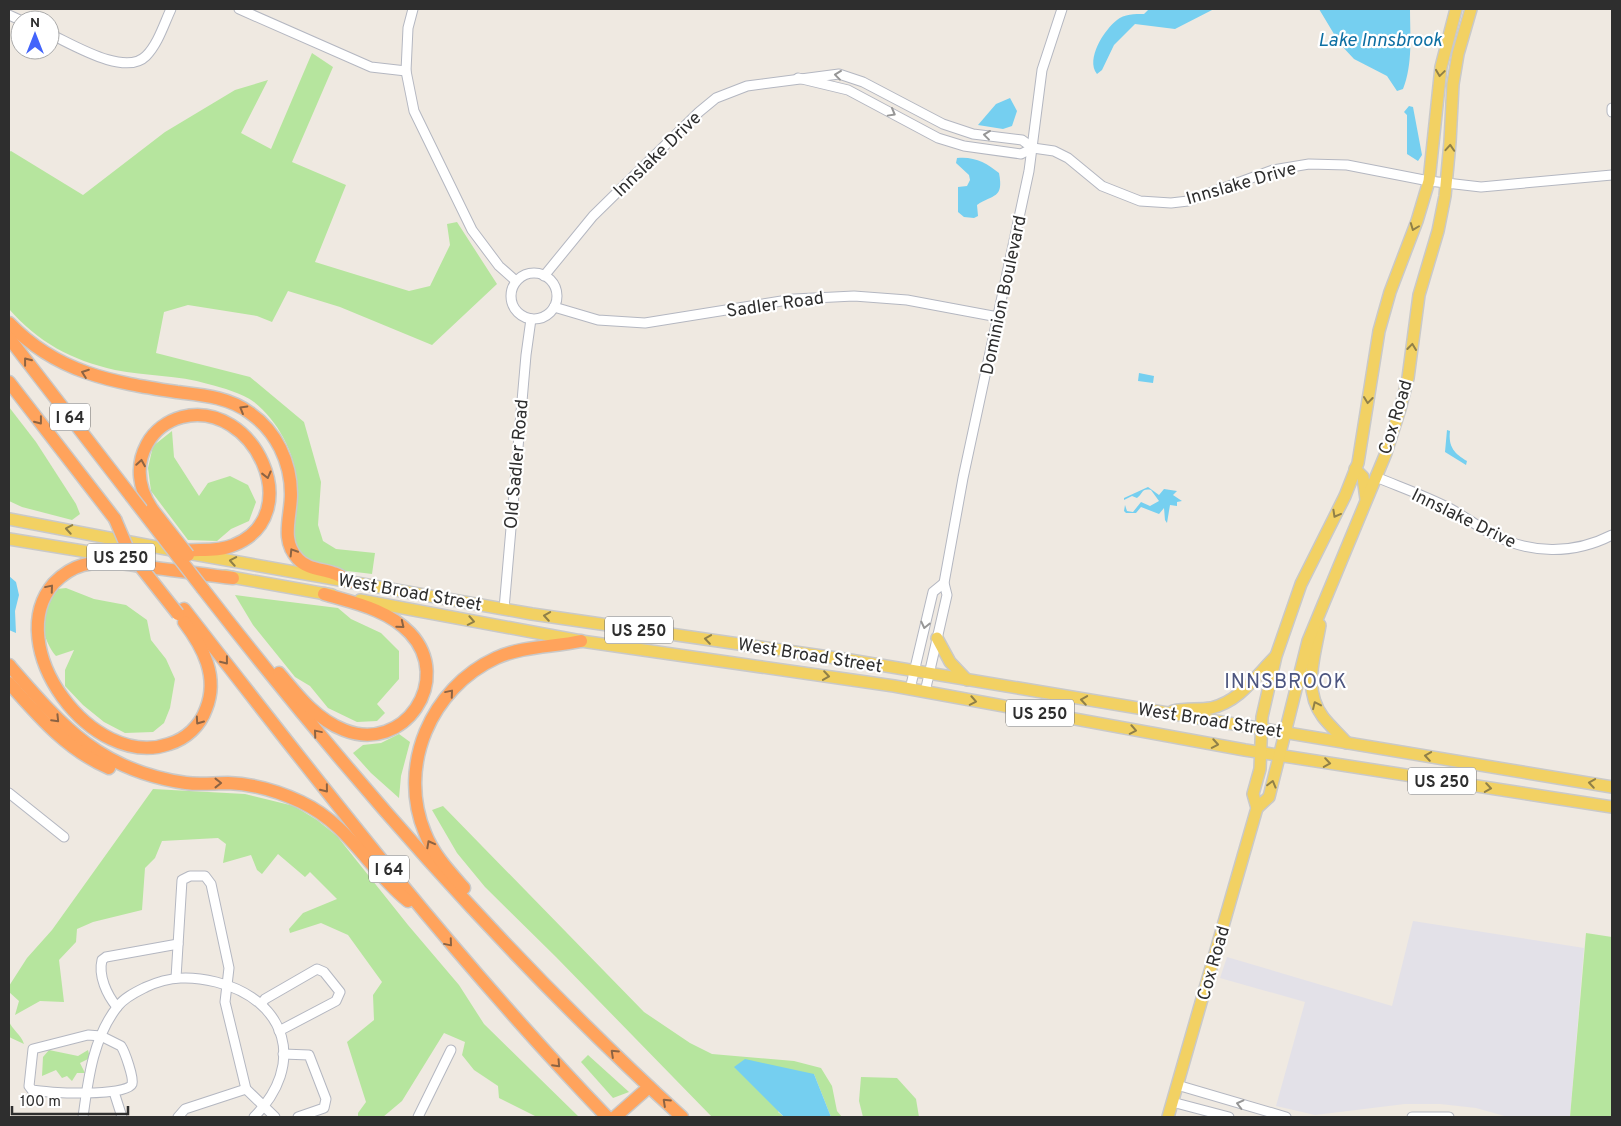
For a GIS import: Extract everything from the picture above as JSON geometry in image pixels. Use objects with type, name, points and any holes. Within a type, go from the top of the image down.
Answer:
[{"type":"highway","points":[[9,323],[46,354],[85,373],[119,383],[212,397],[228,401],[248,412],[271,434],[287,463],[291,496],[287,536],[293,553],[303,564],[334,573],[350,582]]},
{"type":"highway","name":"I 64","points":[[9,338],[240,637],[378,805],[512,952],[682,1117]]},
{"type":"highway","name":"I 64","points":[[9,382],[115,519],[181,612],[427,917],[530,1035],[608,1117]]},
{"type":"highway","points":[[182,551],[228,547],[240,543],[256,530],[266,513],[269,492],[266,469],[257,450],[239,431],[214,418],[191,416],[169,422],[150,439],[140,461],[140,483],[152,509],[193,562],[203,589]]},
{"type":"highway","points":[[181,612],[204,652],[210,672],[211,686],[210,700],[200,721],[190,732],[172,743],[142,749],[124,745],[104,736],[70,710],[52,688],[42,666],[34,623],[38,606],[50,588],[74,569],[91,564],[110,562],[233,578]]},
{"type":"highway","points":[[240,637],[275,668],[310,708],[328,722],[350,732],[368,735],[396,728],[416,710],[424,693],[427,669],[419,646],[410,633],[387,615],[372,608],[324,594]]},
{"type":"highway","points":[[512,952],[471,896],[438,858],[428,840],[416,805],[416,764],[426,729],[434,713],[457,684],[474,670],[496,658],[515,652],[581,641]]},
{"type":"highway","points":[[9,665],[54,716],[91,748],[141,773],[188,784]]},
{"type":"highway","points":[[9,683],[54,732],[90,758],[116,771],[138,778],[188,784],[229,783],[261,788],[288,796],[315,809],[343,830],[393,889],[427,917]]},
{"type":"highway","points":[[615,1117],[650,1087]]},
{"type":"main road","name":"Cox Road","points":[[1257,808],[1253,794],[1260,769],[1261,729],[1276,656],[1301,584],[1340,506],[1360,453],[1379,330],[1390,292],[1417,221],[1429,181],[1441,67],[1456,9]]},
{"type":"main road","name":"Cox Road","points":[[1168,1117],[1257,808],[1268,797],[1304,654],[1376,477],[1400,409],[1408,378],[1420,295],[1438,231],[1447,183],[1453,84],[1460,45],[1471,9]]},
{"type":"main road","points":[[1360,453],[1368,471],[1376,477]]},
{"type":"main road","points":[[1355,469],[1364,477],[1366,500]]},
{"type":"main road","name":"West Broad Street","points":[[9,519],[504,609],[929,673],[1612,787]]},
{"type":"main road","name":"West Broad Street","points":[[9,539],[114,556],[581,641],[910,689],[1260,752],[1612,806]]},
{"type":"main road","points":[[1323,604],[1313,664],[1311,689],[1314,702],[1322,716],[1347,743]]},
{"type":"main road","points":[[937,638],[950,662],[967,680]]},
{"type":"main road","points":[[1166,713],[1184,708],[1211,708],[1231,700],[1276,656]]},
{"type":"street","points":[[60,38],[106,59],[121,63],[135,63],[147,55],[153,46],[171,9]]},
{"type":"street","points":[[239,9],[371,67],[406,71]]},
{"type":"street","points":[[413,9],[408,28],[406,71],[414,111],[472,230],[494,260],[516,281]]},
{"type":"street","name":"Dominion Boulevard","points":[[925,692],[947,595],[944,583],[963,478],[1033,148],[1042,70],[1062,9]]},
{"type":"street","name":"Innslake Drive","points":[[544,276],[593,216],[711,102],[731,91],[747,86],[828,74],[851,78],[943,124],[973,134],[1022,140],[1033,148],[1063,155],[1086,175],[1116,193],[1157,203],[1188,201],[1273,170],[1308,164],[1364,167],[1429,181],[1496,187],[1612,175]]},
{"type":"street","name":"Innslake Drive","points":[[798,78],[848,90],[949,142],[1021,154],[1033,148]]},
{"type":"street","points":[[531,273],[544,276],[556,289],[557,298],[554,307],[545,316],[531,319],[522,316],[513,306],[511,293],[516,281],[531,273]]},
{"type":"street","name":"Sadler Road","points":[[554,307],[598,320],[645,323],[794,299],[854,296],[907,300],[998,317]]},
{"type":"street","name":"Old Sadler Road","points":[[504,609],[525,362],[531,319]]},
{"type":"street","name":"Innslake Drive","points":[[1376,477],[1441,504],[1497,537],[1527,547],[1569,549],[1594,543],[1612,535]]},
{"type":"street","name":"Dominion Boulevard","points":[[910,689],[933,592],[944,583]]},
{"type":"street","points":[[9,793],[64,837]]},
{"type":"street","points":[[176,978],[182,880],[190,876],[205,876],[211,884],[229,968],[225,1002],[246,1089],[250,1095],[265,1106],[275,1117]]},
{"type":"street","points":[[116,1007],[106,993],[101,966],[102,960],[106,957],[178,944]]},
{"type":"street","points":[[261,1004],[266,999],[317,969],[324,972],[340,992],[336,1001],[279,1031]]},
{"type":"street","points":[[83,1117],[89,1073],[101,1036],[116,1007],[124,999],[137,991],[165,979],[176,978],[189,978],[228,986],[250,995],[270,1014],[279,1031],[283,1054],[279,1084],[265,1106],[254,1117]]},
{"type":"street","points":[[88,1035],[101,1036],[122,1046],[132,1079],[131,1086],[114,1092],[86,1091],[32,1090],[29,1086],[31,1051],[36,1046],[88,1035]]},
{"type":"street","points":[[418,1117],[450,1050]]},
{"type":"street","points":[[283,1054],[309,1055],[326,1099],[324,1108],[298,1117]]},
{"type":"street","points":[[1177,1085],[1286,1117]]},
{"type":"street","points":[[178,1117],[185,1109],[246,1089]]},
{"type":"street","points":[[114,1092],[122,1117]]},
{"type":"street","points":[[1172,1102],[1229,1117]]},
{"type":"street","points":[[1412,1117],[1449,1117]]},
{"type":"shaded area","points":[[1413,921],[1584,948],[1570,1117],[1508,1117],[1476,1108],[1440,1104],[1405,1104],[1315,1115],[1276,1106],[1305,1002],[1220,978],[1227,957],[1392,1006]]},
{"type":"green space","points":[[312,53],[333,67],[292,162],[346,185],[315,262],[409,291],[430,286],[450,245],[447,224],[457,222],[497,284],[432,345],[340,307],[288,291],[272,322],[257,316],[188,305],[164,312],[156,353],[250,377],[304,422],[321,482],[318,525],[323,541],[336,549],[375,553],[372,574],[321,566],[306,558],[299,550],[294,541],[293,532],[297,483],[293,460],[278,428],[271,418],[254,402],[232,391],[197,381],[115,370],[84,361],[56,348],[44,340],[20,321],[9,309],[9,152],[11,151],[83,195],[165,132],[235,90],[268,80],[241,133],[271,149]]},
{"type":"green space","points":[[9,407],[36,442],[76,504],[80,514],[72,520],[22,507],[9,501]]},
{"type":"green space","points":[[172,431],[174,457],[199,496],[208,483],[230,476],[248,485],[256,502],[249,521],[231,529],[217,541],[188,540],[151,491],[148,468],[153,446]]},
{"type":"green space","points":[[66,588],[94,599],[126,605],[147,620],[151,640],[166,659],[175,679],[170,708],[164,723],[153,732],[125,733],[104,722],[83,705],[65,686],[65,670],[74,650],[56,656],[47,641],[42,622],[45,607],[57,589]]},
{"type":"green space","points":[[235,595],[338,608],[351,619],[381,633],[399,651],[399,679],[377,704],[385,713],[377,721],[357,722],[328,708],[310,686],[295,677],[253,625]]},
{"type":"green space","points":[[399,734],[410,742],[401,776],[399,798],[371,773],[353,753],[363,745],[381,743]]},
{"type":"green space","points":[[153,789],[245,794],[294,806],[317,820],[337,836],[459,985],[484,1024],[579,1117],[537,1117],[499,1098],[498,1086],[474,1070],[462,1055],[465,1042],[444,1033],[402,1101],[383,1117],[358,1117],[358,1113],[366,1102],[347,1042],[374,1020],[373,995],[382,982],[348,935],[321,923],[290,933],[289,929],[303,913],[337,899],[310,872],[305,877],[278,854],[262,874],[257,870],[251,855],[223,863],[226,844],[218,838],[162,841],[155,858],[145,868],[142,910],[93,922],[77,929],[76,942],[59,960],[64,1002],[40,1001],[15,1015],[19,1001],[9,992],[9,986],[27,958],[52,930]]},
{"type":"green space","points":[[443,806],[644,1012],[690,1043],[712,1054],[794,1061],[821,1068],[832,1086],[837,1111],[842,1117],[831,1117],[814,1074],[778,1112],[784,1117],[712,1117],[485,887],[457,853],[432,810]]},
{"type":"green space","points":[[1586,933],[1612,937],[1612,1117],[1570,1117]]},
{"type":"green space","points":[[9,1021],[21,1037],[24,1044],[9,1037]]},
{"type":"green space","points":[[49,1050],[78,1056],[88,1050],[90,1058],[80,1063],[85,1073],[77,1073],[72,1081],[67,1076],[62,1078],[56,1070],[42,1076],[43,1057]]},
{"type":"green space","points":[[588,1055],[629,1092],[613,1098],[581,1062]]},
{"type":"green space","points":[[861,1077],[897,1078],[916,1099],[919,1117],[863,1117],[859,1101]]},
{"type":"water","points":[[1149,9],[1214,9],[1175,29],[1135,24],[1114,45],[1102,70],[1097,74],[1093,61],[1098,45],[1107,30],[1120,18],[1144,14]]},
{"type":"water","name":"Lake Innsbrook","points":[[1319,9],[1410,9],[1410,60],[1403,89],[1397,91],[1387,76],[1354,59],[1340,44]]},
{"type":"water","points":[[1010,98],[1017,111],[1012,126],[1003,129],[978,125],[996,104]]},
{"type":"water","points":[[1409,106],[1413,107],[1422,155],[1418,161],[1407,154],[1407,115],[1404,112]]},
{"type":"water","points":[[957,158],[969,158],[980,161],[999,173],[1000,187],[998,192],[977,205],[978,216],[974,218],[964,217],[958,212],[958,187],[967,186],[970,180],[969,175],[956,163]]},
{"type":"water","points":[[1139,373],[1154,376],[1153,383],[1138,381]]},
{"type":"water","points":[[1447,430],[1450,431],[1451,446],[1459,456],[1467,461],[1466,465],[1445,452]]},
{"type":"water","points":[[1148,487],[1159,495],[1164,489],[1177,491],[1173,495],[1182,501],[1177,502],[1177,506],[1170,505],[1167,523],[1164,508],[1159,514],[1141,507],[1136,513],[1126,513],[1124,511],[1125,505],[1127,511],[1133,512],[1141,502],[1150,506],[1159,501],[1151,490],[1144,491],[1137,498],[1132,496],[1124,500],[1124,498]]},
{"type":"water","points":[[9,576],[16,582],[19,595],[15,611],[16,633],[9,630]]},
{"type":"water","points":[[745,1059],[814,1074],[831,1117],[784,1117],[734,1067]]},
{"type":"district","name":"INNSBROOK","points":[[1286,681]]}]
